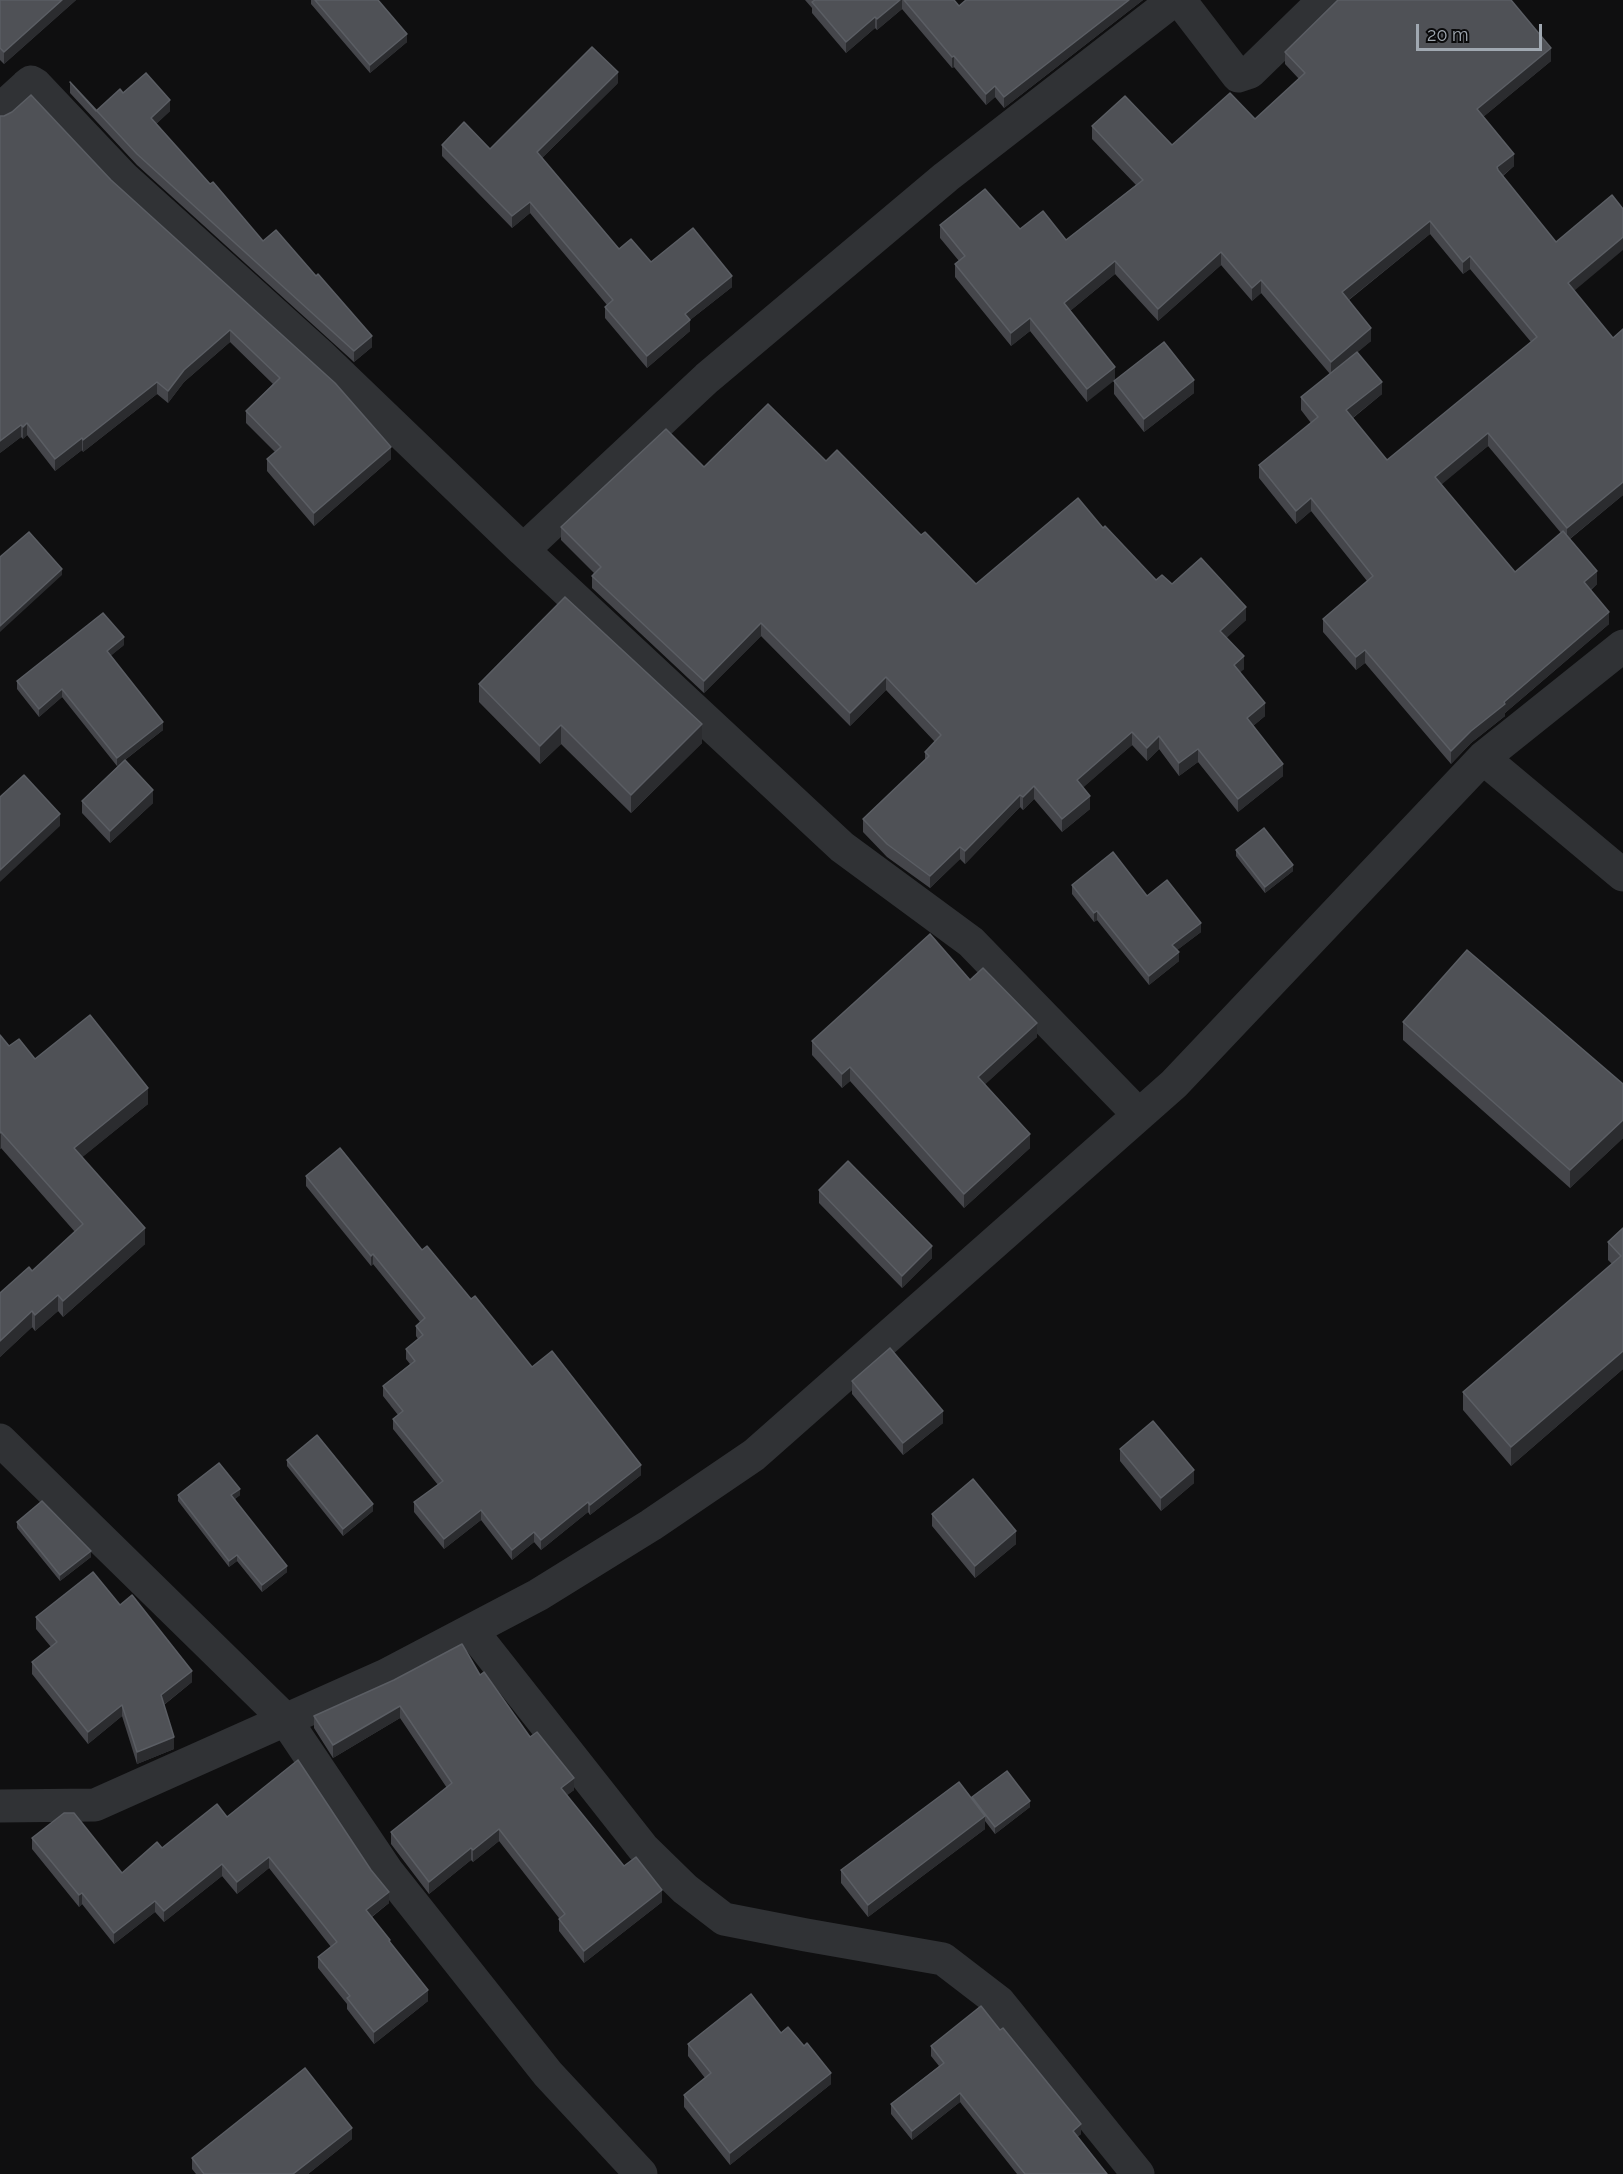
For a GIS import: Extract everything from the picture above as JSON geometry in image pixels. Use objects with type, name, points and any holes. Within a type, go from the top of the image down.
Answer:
[{"type":"street","points":[[523,550],[724,363],[946,177],[1176,0],[1185,6],[1238,76],[1250,72],[1324,0]]},
{"type":"street","points":[[0,110],[31,82],[36,85],[124,178],[319,354],[523,550],[842,847],[970,942],[1139,1115]]},
{"type":"street","points":[[0,1806],[95,1804],[386,1675],[538,1595],[754,1455],[1174,1084],[1483,758],[1623,646]]},
{"type":"street","points":[[1483,758],[1623,875]]},
{"type":"street","points":[[0,1440],[285,1719],[394,1880],[548,2074],[641,2174]]},
{"type":"street","points":[[472,1631],[643,1848],[685,1889],[724,1918],[943,1959],[999,2002],[1138,2174]]},
{"type":"building","points":[[0,0],[62,0],[4,52],[0,48]]},
{"type":"building","points":[[315,0],[378,0],[407,34],[370,65]]},
{"type":"building","points":[[815,0],[900,0],[877,19],[875,17],[846,42],[812,2]]},
{"type":"building","points":[[904,0],[954,0],[959,6],[966,0],[1129,0],[1004,97],[995,86],[986,94]]},
{"type":"building","points":[[1338,0],[1511,0],[1551,48],[1477,109],[1514,154],[1497,167],[1498,170],[1556,242],[1612,195],[1623,209],[1623,237],[1568,283],[1613,338],[1623,329],[1623,482],[1567,528],[1488,433],[1435,477],[1515,572],[1563,531],[1597,571],[1584,582],[1609,612],[1471,731],[1451,751],[1365,650],[1356,657],[1323,619],[1373,576],[1311,498],[1296,511],[1259,465],[1318,417],[1301,397],[1357,352],[1382,382],[1346,410],[1387,460],[1537,337],[1470,256],[1463,262],[1430,221],[1342,292],[1371,328],[1331,362],[1261,280],[1252,288],[1221,252],[1158,309],[1115,261],[1064,303],[1115,367],[1087,389],[1030,318],[1011,333],[955,264],[965,256],[940,225],[985,189],[1020,229],[1043,211],[1066,240],[1143,180],[1092,126],[1125,96],[1172,145],[1230,93],[1255,119],[1305,73],[1285,52]]},
{"type":"building","points":[[592,47],[618,72],[537,152],[619,249],[631,239],[651,262],[693,228],[732,276],[685,314],[690,320],[647,356],[605,307],[613,300],[530,202],[512,216],[442,145],[464,122],[490,149]]},
{"type":"building","points":[[146,73],[170,100],[151,118],[210,184],[213,182],[263,241],[276,230],[372,336],[354,351],[137,154],[97,111],[120,89],[123,93]]},
{"type":"building","points":[[31,95],[111,180],[335,383],[391,447],[314,513],[267,459],[281,447],[246,411],[280,378],[230,330],[184,370],[168,391],[157,382],[55,459],[27,423],[0,441],[0,116],[12,112]]},
{"type":"building","points":[[1164,342],[1194,380],[1144,419],[1114,381]]},
{"type":"building","points":[[768,404],[826,461],[837,450],[921,535],[925,532],[976,584],[1078,498],[1103,528],[1105,526],[1156,580],[1162,575],[1172,584],[1201,558],[1246,607],[1220,631],[1244,656],[1234,665],[1265,703],[1247,718],[1283,764],[1238,799],[1198,749],[1179,763],[1159,736],[1147,748],[1132,732],[1077,780],[1090,796],[1062,819],[1034,786],[1023,797],[1020,795],[965,851],[960,847],[930,876],[887,844],[863,819],[929,756],[925,752],[941,735],[886,677],[850,713],[761,623],[704,681],[592,576],[601,567],[561,527],[666,429],[704,467]]},
{"type":"building","points":[[29,532],[62,569],[0,626],[0,557]]},
{"type":"building","points":[[565,597],[702,724],[631,795],[561,725],[540,746],[479,684]]},
{"type":"building","points":[[103,613],[124,637],[107,651],[163,722],[117,758],[62,689],[39,709],[17,681]]},
{"type":"building","points":[[125,760],[153,790],[110,831],[82,801]]},
{"type":"building","points":[[24,775],[60,814],[0,870],[0,797]]},
{"type":"building","points":[[1264,828],[1293,865],[1265,887],[1236,850]]},
{"type":"building","points":[[1113,852],[1147,896],[1167,880],[1201,923],[1172,945],[1179,952],[1149,976],[1097,911],[1094,913],[1072,885]]},
{"type":"building","points":[[930,934],[970,980],[983,968],[1037,1023],[978,1077],[1030,1134],[964,1194],[850,1067],[842,1074],[812,1041]]},
{"type":"building","points":[[1467,950],[1623,1084],[1623,1120],[1570,1170],[1403,1022]]},
{"type":"building","points":[[90,1015],[148,1088],[74,1148],[145,1228],[63,1301],[58,1295],[35,1315],[32,1311],[0,1341],[0,1293],[29,1267],[32,1271],[83,1224],[0,1133],[0,1035],[9,1046],[19,1039],[35,1059]]},
{"type":"building","points":[[340,1148],[422,1250],[427,1246],[471,1299],[475,1296],[532,1367],[552,1351],[641,1465],[590,1505],[588,1502],[541,1540],[534,1532],[512,1550],[481,1510],[444,1539],[414,1502],[443,1481],[393,1419],[403,1411],[383,1386],[415,1361],[406,1349],[423,1335],[416,1326],[425,1318],[306,1176]]},
{"type":"building","points":[[848,1161],[932,1246],[902,1276],[819,1190]]},
{"type":"building","points":[[1623,1228],[1623,1351],[1511,1447],[1463,1392],[1621,1256],[1608,1242]]},
{"type":"building","points":[[890,1348],[943,1411],[903,1443],[852,1381]]},
{"type":"building","points":[[1153,1421],[1194,1470],[1161,1498],[1120,1449]]},
{"type":"building","points":[[317,1435],[373,1504],[343,1529],[287,1460]]},
{"type":"building","points":[[219,1463],[240,1489],[231,1495],[287,1566],[262,1585],[237,1555],[229,1561],[178,1495]]},
{"type":"building","points":[[973,1479],[1016,1531],[975,1566],[932,1514]]},
{"type":"building","points":[[42,1501],[91,1551],[60,1575],[17,1522]]},
{"type":"building","points":[[93,1572],[120,1605],[132,1595],[192,1671],[161,1695],[174,1737],[137,1752],[122,1705],[88,1732],[32,1662],[57,1642],[36,1617]]},
{"type":"building","points":[[462,1644],[480,1675],[484,1672],[530,1737],[537,1732],[574,1778],[561,1788],[624,1866],[636,1857],[662,1890],[584,1951],[559,1919],[565,1914],[499,1829],[429,1882],[391,1832],[452,1783],[400,1706],[333,1745],[314,1716],[394,1680]]},
{"type":"building","points":[[298,1760],[371,1870],[389,1892],[366,1910],[428,1990],[374,2032],[347,1998],[350,1996],[318,1957],[337,1942],[269,1857],[237,1882],[222,1864],[164,1911],[155,1901],[114,1933],[82,1893],[79,1895],[32,1838],[64,1813],[74,1813],[122,1873],[157,1842],[162,1848],[217,1804],[227,1817]]},
{"type":"building","points":[[1007,1771],[1030,1801],[995,1827],[972,1797]]},
{"type":"building","points":[[959,1782],[985,1816],[868,1905],[841,1870]]},
{"type":"building","points":[[751,1994],[781,2033],[788,2027],[804,2046],[807,2043],[831,2073],[730,2153],[684,2095],[711,2073],[688,2044]]},
{"type":"building","points":[[981,2006],[1000,2030],[1003,2028],[1081,2124],[1073,2131],[1107,2174],[1025,2174],[960,2093],[912,2131],[891,2104],[944,2063],[931,2046]]},
{"type":"building","points":[[305,2068],[352,2128],[293,2174],[204,2174],[192,2158]]}]
